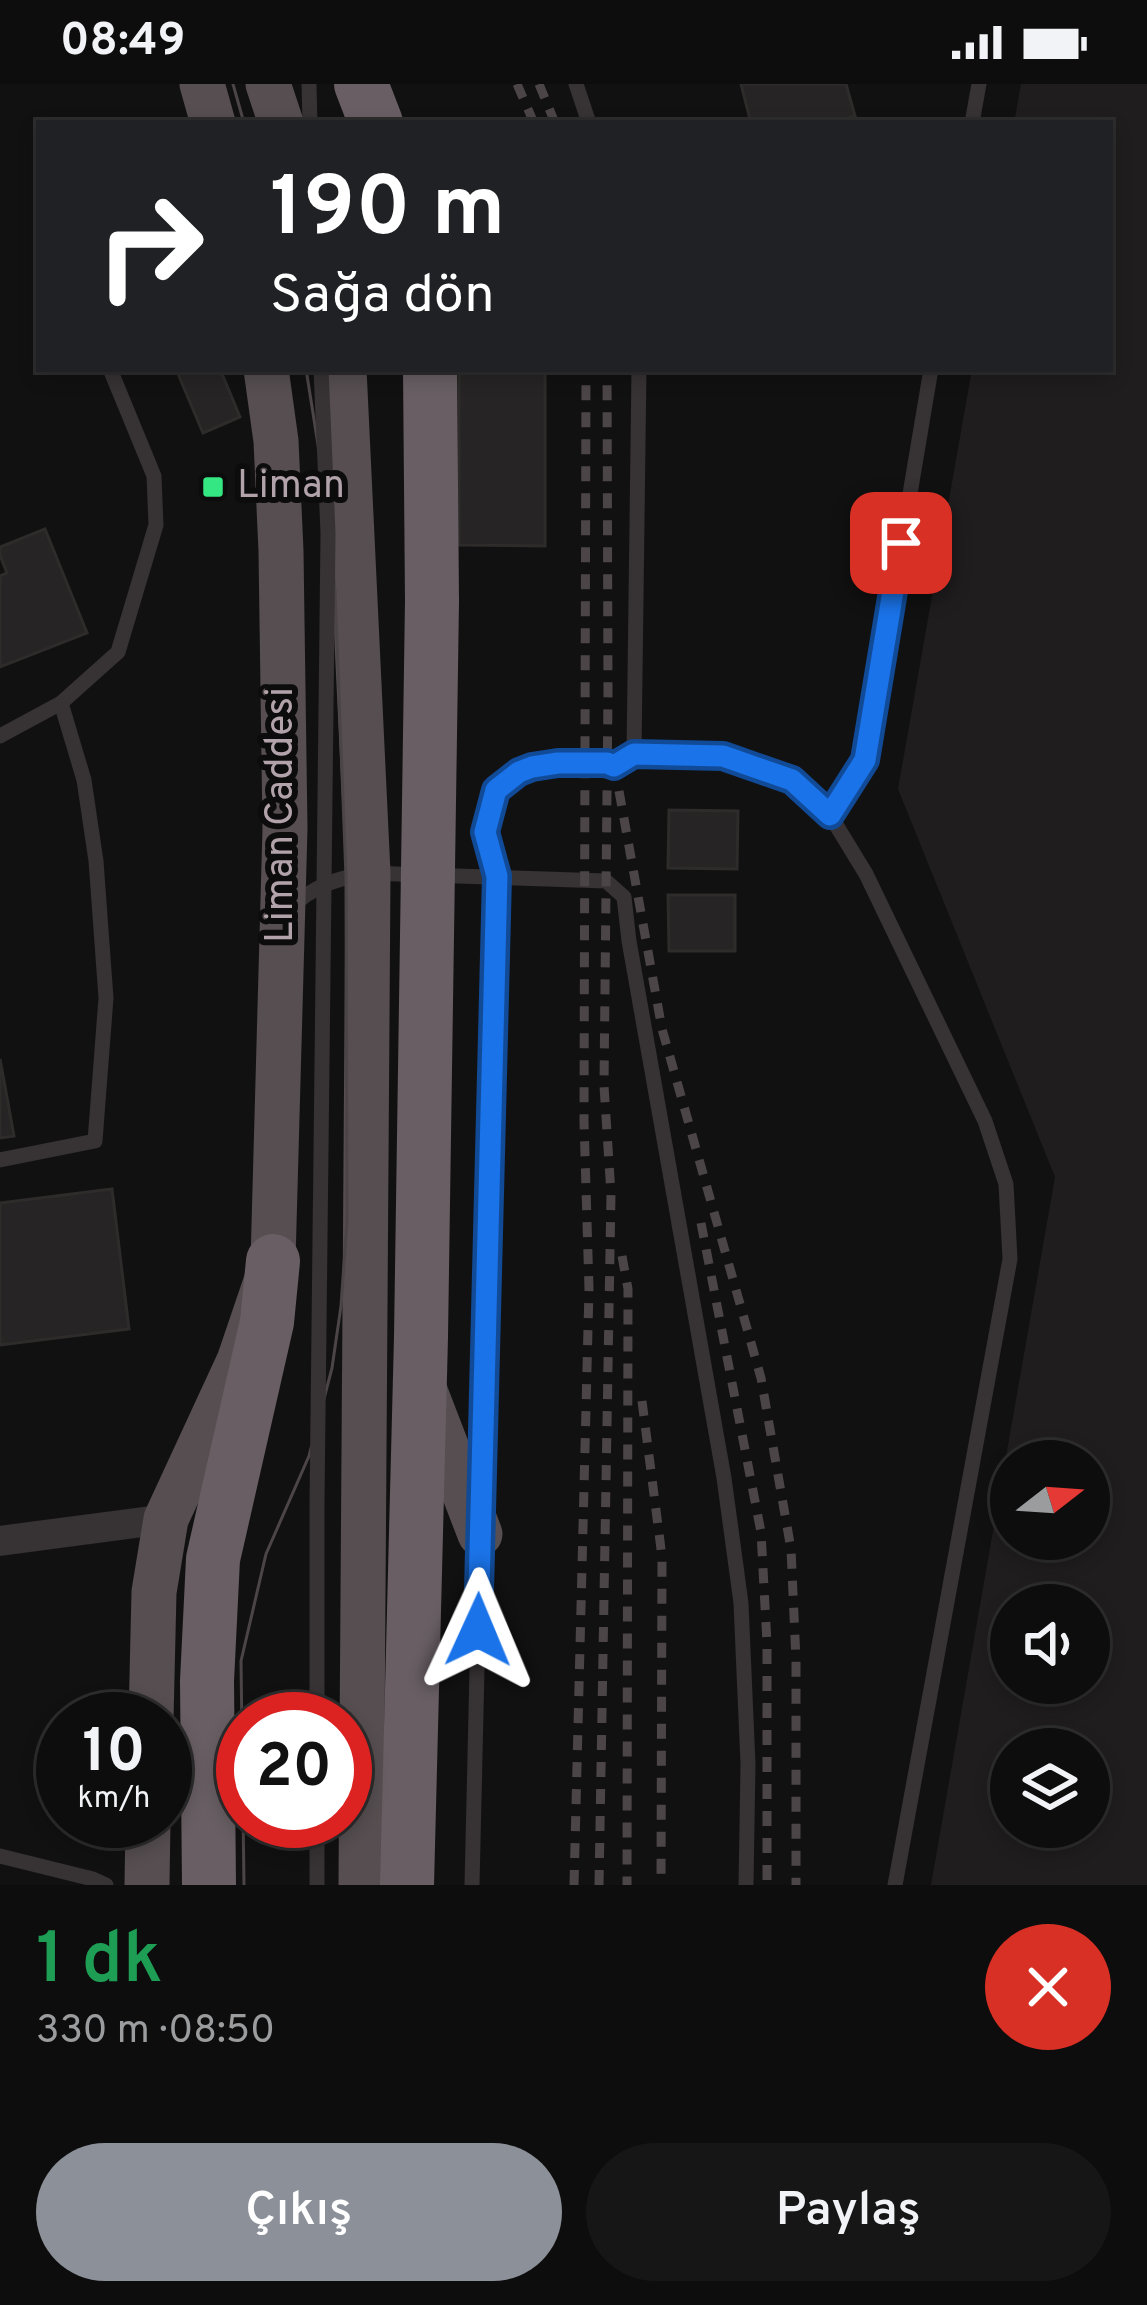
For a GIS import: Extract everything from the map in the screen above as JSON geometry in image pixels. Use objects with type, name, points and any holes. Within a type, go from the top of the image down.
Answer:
[{"type":"highway","points":[[361,84],[375,120]]},
{"type":"highway","points":[[406,1885],[421,1336],[432,601],[430,372]]},
{"type":"highway","points":[[209,1885],[207,1681],[213,1559],[267,1322],[274,1262]]},
{"type":"main road","points":[[202,84],[212,120]]},
{"type":"main road","points":[[268,84],[280,120]]},
{"type":"main road","name":"Liman Caddesi","points":[[152,1692],[154,1592],[166,1519],[239,1361],[274,1262],[285,828],[281,551],[276,441],[266,372]]},
{"type":"main road","points":[[344,372],[368,873],[361,1885]]},
{"type":"main road","points":[[367,1239],[480,1534]]},
{"type":"main road","points":[[147,1885],[148,1848]]},
{"type":"street","points":[[0,1541],[166,1519]]},
{"type":"lane","points":[[309,84],[310,120]]},
{"type":"lane","points":[[576,84],[588,120]]},
{"type":"lane","points":[[973,120],[979,84]]},
{"type":"lane","points":[[0,736],[62,704],[118,652],[156,525],[154,476],[111,372]]},
{"type":"lane","points":[[316,1692],[328,532],[321,372]]},
{"type":"lane","points":[[634,754],[639,372]]},
{"type":"lane","points":[[830,815],[865,760],[930,372]]},
{"type":"lane","points":[[0,1160],[95,1141],[106,998],[84,780],[62,704]]},
{"type":"lane","points":[[472,1885],[497,876],[485,832],[496,790],[519,772],[558,763],[614,766],[634,754],[723,756],[792,780],[830,815],[866,874],[985,1121],[1006,1184],[1010,1259],[895,1885]]},
{"type":"lane","points":[[283,916],[299,899],[334,880],[368,873],[606,881],[624,897],[724,1478],[741,1603],[748,1764],[746,1885]]},
{"type":"lane","points":[[316,1848],[316,1885]]},
{"type":"lane","points":[[0,1856],[106,1885]]},
{"type":"shaded area","points":[[1021,84],[1147,84],[1147,1885],[931,1885],[990,1548],[990,1560],[1110,1560],[1110,1440],[1009,1440],[1055,1177],[898,789],[971,372],[1113,372],[1113,120],[1015,120]]},
{"type":"building","points":[[741,84],[846,84],[855,116],[841,120],[750,120]]},
{"type":"building","points":[[177,372],[221,372],[240,417],[203,433]]},
{"type":"building","points":[[459,372],[545,372],[545,546],[459,545]]},
{"type":"building","points":[[45,529],[87,633],[0,667],[0,576],[7,573],[0,547]]},
{"type":"building","points":[[669,810],[738,811],[737,869],[668,868]]},
{"type":"building","points":[[668,895],[735,895],[735,951],[669,951]]},
{"type":"building","points":[[0,1059],[14,1136],[0,1138]]},
{"type":"building","points":[[112,1189],[129,1329],[0,1345],[0,1203]]},
{"type":"tram line","points":[[233,84],[243,120]]},
{"type":"tram line","points":[[244,1885],[241,1661],[266,1554],[309,1456],[332,1368],[347,1221],[346,877],[335,590],[306,372]]},
{"type":"railway","points":[[517,84],[533,120]]},
{"type":"railway","points":[[539,84],[554,120]]},
{"type":"railway","points":[[574,1885],[589,1289],[584,1121],[586,372]]},
{"type":"railway","points":[[599,1885],[611,1194],[604,1086],[607,372]]},
{"type":"railway","points":[[619,791],[662,1029],[761,1378],[791,1549],[796,1885]]},
{"type":"railway","points":[[701,1223],[761,1532],[767,1643],[767,1885]]},
{"type":"railway","points":[[622,1256],[628,1289],[627,1885]]},
{"type":"railway","points":[[642,1401],[662,1557],[661,1885]]},
{"type":"place","name":"Liman","points":[[213,487]]},
{"type":"route","points":[[478,1630],[497,876],[485,832],[496,790],[519,772],[550,764],[614,766],[634,754],[723,756],[792,780],[830,815],[865,760],[901,543]]}]
